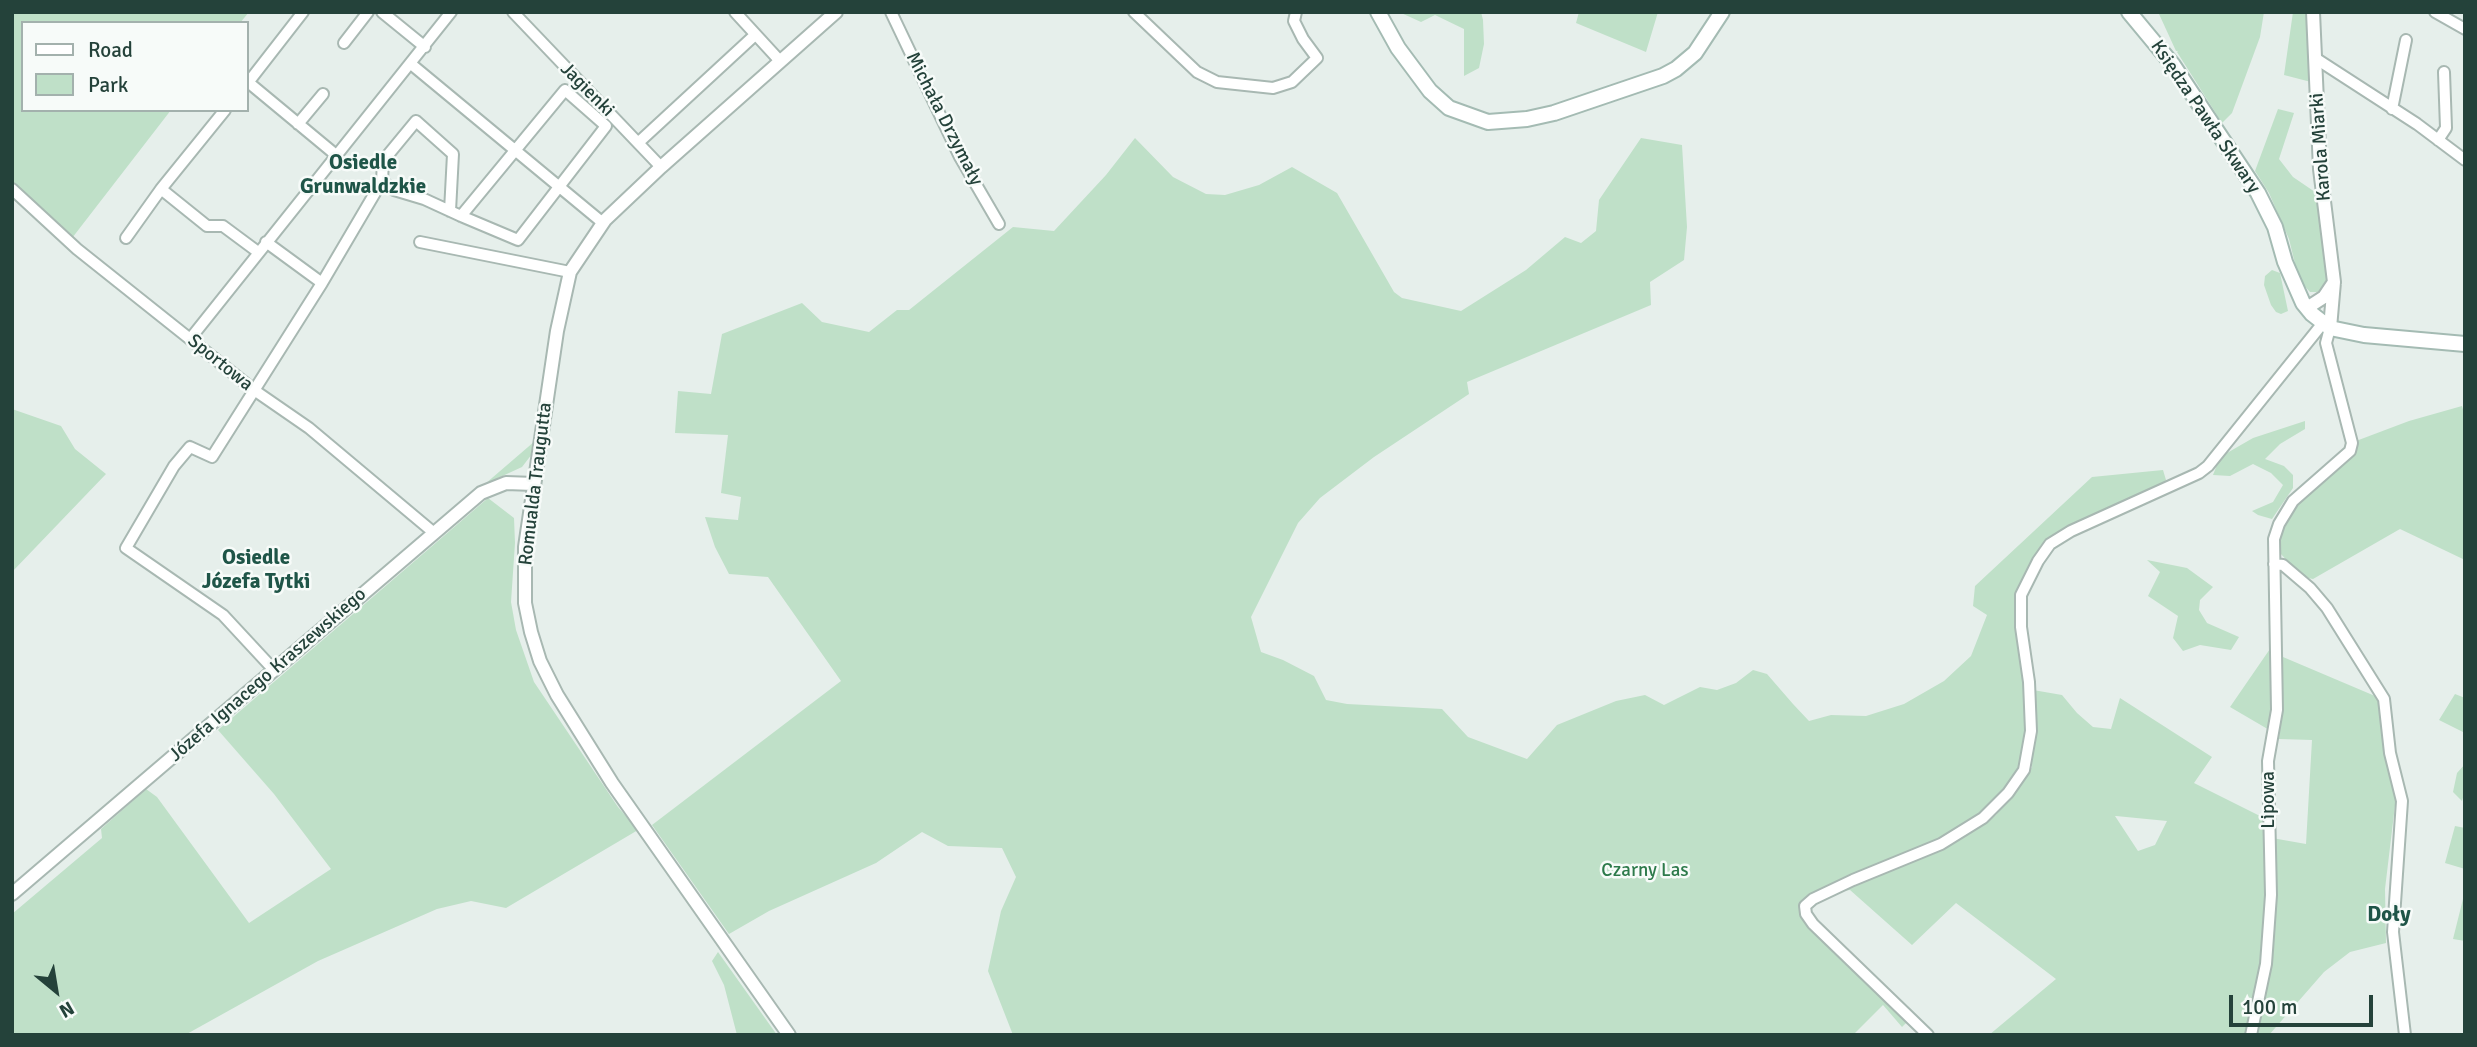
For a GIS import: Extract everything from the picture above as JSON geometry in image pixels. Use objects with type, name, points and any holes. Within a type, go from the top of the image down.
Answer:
[{"type":"main road","points":[[1378,12],[1398,48],[1430,91],[1448,108],[1488,122],[1527,119],[1555,113],[1663,76],[1695,53],[1722,12]]},
{"type":"main road","name":"Księdza Pawła Skwary","points":[[2129,12],[2173,65],[2258,193],[2275,227],[2285,262],[2307,309]]},
{"type":"main road","points":[[2307,309],[2327,325],[2364,335],[2465,344]]},
{"type":"street","points":[[303,12],[248,83],[336,155]]},
{"type":"street","points":[[344,43],[368,12]]},
{"type":"street","points":[[382,12],[425,47]]},
{"type":"street","points":[[190,338],[451,12]]},
{"type":"street","name":"Jagienki","points":[[513,12],[661,167]]},
{"type":"street","points":[[735,12],[780,61]]},
{"type":"street","name":"Romualda Traugutta","points":[[789,1035],[594,756],[556,695],[540,661],[531,632],[525,603],[525,547],[557,331],[570,272],[603,223],[661,167],[836,12]]},
{"type":"street","name":"Michała Drzymały","points":[[891,12],[960,157],[999,224]]},
{"type":"street","points":[[1134,12],[1197,72],[1217,82],[1273,88],[1292,82],[1317,58],[1294,21],[1296,12]]},
{"type":"street","name":"Karola Miarki","points":[[2313,12],[2320,169],[2334,282],[2327,325]]},
{"type":"street","points":[[2435,12],[2465,29]]},
{"type":"street","points":[[639,142],[755,35]]},
{"type":"street","points":[[2392,109],[2406,40]]},
{"type":"street","points":[[2315,58],[2465,160]]},
{"type":"street","points":[[411,64],[603,223]]},
{"type":"street","points":[[2438,140],[2446,128],[2444,72]]},
{"type":"street","points":[[382,181],[394,190],[424,199],[455,213],[518,240],[607,127],[565,90],[455,213]]},
{"type":"street","points":[[298,124],[323,94]]},
{"type":"street","points":[[126,238],[161,188],[223,112]]},
{"type":"street","points":[[274,670],[223,614],[126,548],[174,466],[190,447],[212,457],[322,283],[382,181],[383,161],[416,121],[453,154],[455,213]]},
{"type":"street","points":[[161,188],[207,226],[223,226],[258,251]]},
{"type":"street","name":"Sportowa","points":[[12,189],[76,249],[254,390],[309,428],[433,532]]},
{"type":"street","points":[[267,242],[322,283]]},
{"type":"street","points":[[420,242],[570,272]]},
{"type":"street","points":[[2307,309],[2324,297],[2334,282]]},
{"type":"street","points":[[1928,1035],[1813,924],[1806,914],[1805,906],[1813,899],[1853,880],[1941,844],[1983,818],[2008,793],[2024,770],[2031,731],[2029,682],[2021,627],[2021,595],[2038,561],[2050,544],[2071,531],[2199,473],[2208,466],[2327,325]]},
{"type":"street","name":"Lipowa","points":[[2251,1035],[2266,964],[2271,895],[2268,761],[2277,710],[2274,539],[2279,524],[2293,501],[2350,451],[2352,443],[2326,343],[2327,325]]},
{"type":"street","name":"Józefa Ignacego Kraszewskiego","points":[[12,894],[433,532],[488,489],[512,482],[534,484]]},
{"type":"street","points":[[2274,564],[2283,565],[2291,571],[2327,608],[2384,699],[2390,753],[2402,801],[2393,932],[2405,1035]]},
{"type":"green space","points":[[12,12],[249,12],[242,21],[21,21],[21,112],[169,112],[69,242],[12,188]]},
{"type":"green space","points":[[1399,12],[1481,12],[1484,44],[1479,68],[1464,76],[1464,29],[1435,15],[1421,22]]},
{"type":"green space","points":[[1579,12],[1658,12],[1646,52],[1576,23]]},
{"type":"green space","points":[[2155,12],[2264,12],[2260,37],[2232,113],[2222,123],[2176,51],[2159,14]]},
{"type":"green space","points":[[2293,12],[2310,12],[2311,82],[2284,75]]},
{"type":"green space","points":[[2278,109],[2294,113],[2279,159],[2293,177],[2315,192],[2327,281],[2323,289],[2317,292],[2310,292],[2299,280],[2289,239],[2269,193],[2255,171]]},
{"type":"green space","name":"Czarny Las","points":[[1135,138],[1173,177],[1206,194],[1225,195],[1259,185],[1292,167],[1337,193],[1394,292],[1402,298],[1461,311],[1526,270],[1565,237],[1581,243],[1596,231],[1599,200],[1641,138],[1682,145],[1687,227],[1684,260],[1650,282],[1651,305],[1467,382],[1469,394],[1374,457],[1320,498],[1298,523],[1251,617],[1261,652],[1314,676],[1326,700],[1347,704],[1442,709],[1468,737],[1527,759],[1557,725],[1616,701],[1645,695],[1664,705],[1700,687],[1717,690],[1736,683],[1753,670],[1767,674],[1809,721],[1831,715],[1866,716],[1904,704],[1944,681],[1971,656],[1987,615],[1973,606],[1975,586],[2092,477],[2163,470],[2166,480],[2162,486],[2041,545],[2020,594],[2030,731],[2023,770],[2008,793],[1941,844],[1813,899],[1806,914],[1848,958],[1844,963],[1909,1020],[1902,1027],[1883,1005],[1853,1035],[1013,1035],[988,971],[1001,911],[1016,877],[1002,848],[948,846],[922,832],[876,863],[769,911],[729,934],[652,825],[841,681],[768,577],[729,574],[715,547],[705,517],[738,520],[741,497],[721,493],[728,435],[675,433],[678,391],[711,394],[722,334],[802,303],[822,322],[869,332],[897,310],[909,310],[1013,227],[1054,231],[1106,175]]},
{"type":"green space","points":[[2272,270],[2280,273],[2288,311],[2281,314],[2271,305],[2264,285],[2265,276]]},
{"type":"green space","points":[[2462,406],[2465,416],[2465,560],[2400,529],[2313,579],[2302,577],[2280,553],[2278,540],[2301,498],[2353,456],[2356,441],[2409,421]]},
{"type":"green space","points":[[12,409],[61,426],[75,449],[106,474],[12,572]]},
{"type":"green space","points":[[2305,421],[2305,429],[2280,444],[2265,459],[2284,466],[2293,475],[2293,488],[2272,519],[2252,511],[2273,502],[2283,485],[2271,473],[2253,464],[2230,476],[2213,475],[2220,457],[2253,438]]},
{"type":"green space","points":[[535,441],[532,454],[522,467],[485,484]]},
{"type":"green space","points":[[488,498],[514,518],[511,602],[516,630],[534,682],[618,807],[638,830],[506,908],[471,901],[437,909],[318,961],[185,1035],[12,1035],[12,914],[102,838],[101,829],[146,789],[157,797],[249,923],[331,869],[274,794],[218,730]]},
{"type":"green space","points":[[2147,560],[2187,568],[2213,587],[2200,600],[2199,610],[2207,623],[2239,637],[2231,650],[2200,645],[2183,651],[2173,638],[2178,616],[2148,596],[2160,572]]},
{"type":"green space","points":[[2272,646],[2271,731],[2230,707]]},
{"type":"green space","points":[[2283,657],[2375,696],[2382,709],[2396,797],[2385,889],[2386,943],[2350,952],[2324,972],[2269,1035],[2256,1035],[2263,1000],[2251,1035],[1989,1035],[2056,979],[1956,903],[1912,945],[1850,890],[1842,891],[1938,851],[1996,815],[2032,767],[2033,690],[2062,695],[2093,727],[2111,729],[2120,698],[2212,757],[2194,783],[2264,818],[2265,921],[2272,838],[2306,844],[2312,740],[2279,739]],"holes":[[[2115,816],[2167,821],[2155,845],[2138,851]]]},
{"type":"green space","points":[[2455,694],[2465,698],[2465,733],[2439,720]]},
{"type":"green space","points":[[2465,764],[2465,791],[2462,801],[2453,792],[2457,773]]},
{"type":"green space","points":[[2455,826],[2465,828],[2465,869],[2445,863]]},
{"type":"green space","points":[[2465,895],[2465,941],[2453,939]]},
{"type":"green space","points":[[718,952],[777,1035],[737,1035],[724,985],[712,961]]},
{"type":"district","name":"Osiedle Grunwaldzkie","points":[[363,175]]},
{"type":"district","name":"Osiedle Józefa Tytki","points":[[256,570]]},
{"type":"district","name":"Doły","points":[[2389,915]]}]
